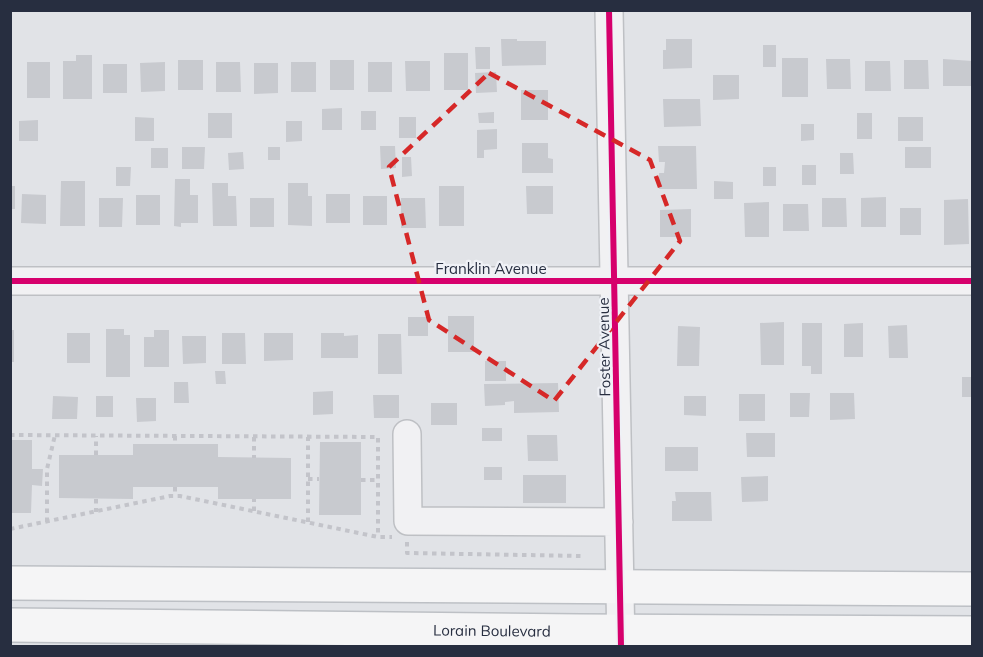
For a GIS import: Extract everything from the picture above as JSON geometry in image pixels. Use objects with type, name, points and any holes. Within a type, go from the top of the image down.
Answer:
[{"type":"main road","points":[[10,583],[972,589]]},
{"type":"main road","name":"Lorain Boulevard","points":[[10,625],[621,639],[972,633]]},
{"type":"street","name":"Foster Avenue","points":[[609,10],[621,639]]},
{"type":"street","name":"Franklin Avenue","points":[[10,281],[972,280]]},
{"type":"street","points":[[407,434],[408,521],[619,522]]},
{"type":"path","points":[[10,435],[378,437],[378,537]]},
{"type":"path","points":[[47,522],[47,469],[55,435]]},
{"type":"path","points":[[96,436],[96,455]]},
{"type":"path","points":[[175,436],[175,444]]},
{"type":"path","points":[[254,436],[254,458]]},
{"type":"path","points":[[308,437],[308,522]]},
{"type":"path","points":[[308,479],[319,479]]},
{"type":"path","points":[[362,480],[378,480]]},
{"type":"path","points":[[175,487],[175,496]]},
{"type":"path","points":[[10,529],[175,496],[378,537],[398,537]]},
{"type":"path","points":[[96,499],[96,512]]},
{"type":"path","points":[[254,499],[254,511]]},
{"type":"path","points":[[407,537],[407,553],[582,556]]},
{"type":"highlighted area","points":[[489,73],[650,160],[680,241],[554,401],[429,320],[389,167]]},
{"type":"building","points":[[501,39],[546,41],[546,65],[502,66]]},
{"type":"building","points":[[666,39],[692,39],[692,68],[663,69],[663,50],[666,50]]},
{"type":"building","points":[[763,45],[776,45],[776,67],[763,67]]},
{"type":"building","points":[[475,47],[490,47],[490,69],[476,69]]},
{"type":"building","points":[[444,53],[468,53],[468,90],[444,90]]},
{"type":"building","points":[[76,55],[92,55],[92,99],[63,99],[63,61],[76,61]]},
{"type":"building","points":[[782,58],[808,58],[808,97],[782,97]]},
{"type":"building","points":[[826,59],[850,59],[851,89],[827,89]]},
{"type":"building","points":[[943,59],[972,61],[971,86],[943,86]]},
{"type":"building","points":[[178,60],[203,60],[203,90],[178,90]]},
{"type":"building","points":[[330,60],[354,60],[354,90],[330,90]]},
{"type":"building","points":[[904,60],[928,60],[929,89],[904,89]]},
{"type":"building","points":[[405,61],[430,61],[430,91],[406,91]]},
{"type":"building","points":[[865,61],[890,61],[891,91],[865,91]]},
{"type":"building","points":[[27,62],[50,62],[50,98],[27,98]]},
{"type":"building","points":[[165,62],[165,91],[141,92],[140,63]]},
{"type":"building","points":[[216,62],[240,62],[241,92],[216,92]]},
{"type":"building","points":[[291,62],[316,62],[316,92],[291,92]]},
{"type":"building","points":[[368,62],[392,62],[392,92],[368,92]]},
{"type":"building","points":[[254,63],[278,63],[278,93],[254,94]]},
{"type":"building","points":[[103,64],[127,64],[127,93],[103,93]]},
{"type":"building","points":[[496,72],[497,92],[476,93],[475,73]]},
{"type":"building","points":[[713,75],[739,75],[739,99],[713,100]]},
{"type":"building","points":[[521,90],[548,90],[548,120],[521,120]]},
{"type":"building","points":[[663,99],[700,99],[701,126],[664,127]]},
{"type":"building","points":[[342,108],[342,130],[322,130],[322,109]]},
{"type":"building","points":[[361,111],[376,111],[376,130],[361,130]]},
{"type":"building","points":[[494,112],[494,123],[479,123],[478,113]]},
{"type":"building","points":[[208,113],[232,113],[232,138],[208,138]]},
{"type":"building","points":[[857,113],[872,113],[872,139],[857,139]]},
{"type":"building","points":[[135,117],[154,118],[154,141],[135,141]]},
{"type":"building","points":[[399,117],[416,117],[416,138],[399,138]]},
{"type":"building","points":[[898,117],[923,117],[923,141],[898,141]]},
{"type":"building","points":[[38,120],[38,141],[19,141],[19,121]]},
{"type":"building","points":[[286,121],[302,121],[302,141],[286,142]]},
{"type":"building","points":[[801,124],[814,124],[814,140],[801,141]]},
{"type":"building","points":[[497,129],[497,149],[484,150],[484,158],[477,158],[477,130]]},
{"type":"building","points":[[522,143],[548,143],[548,158],[553,159],[553,173],[522,173]]},
{"type":"building","points":[[380,146],[395,146],[396,168],[381,169]]},
{"type":"building","points":[[658,146],[696,146],[697,189],[659,189],[659,173],[664,173],[665,162],[659,162]]},
{"type":"building","points":[[182,147],[205,147],[204,169],[182,169]]},
{"type":"building","points":[[268,147],[280,147],[280,160],[268,160]]},
{"type":"building","points":[[905,147],[931,147],[931,168],[905,168]]},
{"type":"building","points":[[151,148],[168,148],[168,168],[151,168]]},
{"type":"building","points":[[243,152],[244,169],[229,170],[228,153]]},
{"type":"building","points":[[840,153],[853,153],[854,174],[840,174]]},
{"type":"building","points":[[402,157],[411,157],[412,176],[402,177]]},
{"type":"building","points":[[802,165],[816,165],[816,185],[802,185]]},
{"type":"building","points":[[116,167],[131,167],[130,186],[116,186]]},
{"type":"building","points":[[763,167],[776,167],[776,186],[763,186]]},
{"type":"building","points":[[175,179],[190,179],[190,195],[198,195],[198,223],[181,223],[181,227],[174,226]]},
{"type":"building","points":[[61,181],[85,181],[85,226],[60,226]]},
{"type":"building","points":[[714,181],[733,182],[733,199],[714,199]]},
{"type":"building","points":[[212,183],[228,183],[228,196],[236,196],[237,226],[213,226]]},
{"type":"building","points":[[288,183],[308,183],[308,196],[312,196],[312,226],[288,225]]},
{"type":"building","points":[[10,186],[15,186],[15,209],[10,209]]},
{"type":"building","points":[[439,186],[464,186],[464,226],[439,226]]},
{"type":"building","points":[[526,186],[553,186],[553,214],[527,214]]},
{"type":"building","points":[[22,194],[46,195],[46,224],[21,223]]},
{"type":"building","points":[[326,194],[350,194],[350,223],[326,223]]},
{"type":"building","points":[[136,195],[160,195],[160,225],[136,225]]},
{"type":"building","points":[[363,196],[387,196],[387,225],[363,225]]},
{"type":"building","points":[[886,197],[886,227],[861,227],[861,198]]},
{"type":"building","points":[[99,198],[123,198],[122,227],[99,227]]},
{"type":"building","points":[[250,198],[274,198],[274,227],[250,227]]},
{"type":"building","points":[[401,198],[425,198],[426,228],[401,228]]},
{"type":"building","points":[[822,198],[846,198],[847,227],[822,227]]},
{"type":"building","points":[[968,199],[969,244],[944,245],[944,200]]},
{"type":"building","points":[[769,202],[769,237],[745,237],[744,203]]},
{"type":"building","points":[[783,204],[808,204],[809,231],[783,231]]},
{"type":"building","points":[[900,208],[921,208],[921,235],[900,235]]},
{"type":"building","points":[[691,209],[691,237],[660,237],[660,210]]},
{"type":"building","points":[[448,316],[474,316],[474,352],[448,352]]},
{"type":"building","points":[[408,317],[428,317],[428,336],[408,336]]},
{"type":"building","points":[[784,322],[784,365],[761,365],[760,323]]},
{"type":"building","points":[[802,323],[822,323],[822,374],[811,374],[811,366],[802,366]]},
{"type":"building","points":[[863,323],[863,357],[844,357],[844,324]]},
{"type":"building","points":[[907,325],[908,358],[889,358],[888,326]]},
{"type":"building","points":[[678,326],[700,327],[699,366],[677,366]]},
{"type":"building","points":[[106,329],[124,329],[124,335],[130,335],[130,377],[106,377]]},
{"type":"building","points":[[10,330],[14,330],[14,362],[10,362]]},
{"type":"building","points":[[154,330],[169,330],[169,367],[144,367],[144,337],[154,337]]},
{"type":"building","points":[[67,333],[90,333],[90,363],[67,363]]},
{"type":"building","points":[[222,333],[245,333],[246,364],[222,364]]},
{"type":"building","points":[[264,333],[293,333],[293,360],[264,361]]},
{"type":"building","points":[[321,333],[358,335],[358,358],[321,358]]},
{"type":"building","points":[[378,334],[401,334],[402,374],[378,374]]},
{"type":"building","points":[[182,336],[206,336],[206,363],[183,364]]},
{"type":"building","points":[[485,361],[506,361],[506,381],[485,381]]},
{"type":"building","points":[[215,371],[225,371],[226,384],[216,384]]},
{"type":"building","points":[[962,377],[972,377],[972,397],[962,397]]},
{"type":"building","points":[[174,382],[188,382],[189,403],[174,403]]},
{"type":"building","points":[[558,383],[559,412],[514,413],[514,401],[505,402],[505,405],[485,406],[484,384]]},
{"type":"building","points":[[333,391],[333,414],[313,415],[313,392]]},
{"type":"building","points":[[790,393],[810,393],[809,417],[790,417]]},
{"type":"building","points":[[830,393],[854,393],[855,419],[830,420]]},
{"type":"building","points":[[739,394],[765,394],[765,421],[739,421]]},
{"type":"building","points":[[373,395],[399,395],[399,418],[374,418]]},
{"type":"building","points":[[53,396],[78,397],[77,419],[52,419]]},
{"type":"building","points":[[96,396],[113,396],[113,417],[96,417]]},
{"type":"building","points":[[684,396],[706,396],[706,416],[684,415]]},
{"type":"building","points":[[136,398],[156,398],[156,421],[137,422]]},
{"type":"building","points":[[431,403],[457,403],[457,425],[431,425]]},
{"type":"building","points":[[482,428],[502,428],[502,441],[482,441]]},
{"type":"building","points":[[746,433],[775,433],[775,457],[747,457]]},
{"type":"building","points":[[527,435],[557,435],[558,461],[528,461]]},
{"type":"building","points":[[10,440],[32,440],[32,469],[43,469],[42,486],[32,485],[31,513],[10,513]]},
{"type":"building","points":[[320,442],[361,442],[361,515],[319,515]]},
{"type":"building","points":[[133,444],[218,444],[218,457],[291,458],[291,499],[218,499],[218,487],[133,487],[133,499],[59,498],[59,455],[133,455]]},
{"type":"building","points":[[665,447],[698,447],[698,471],[665,471]]},
{"type":"building","points":[[484,467],[502,467],[502,480],[484,480]]},
{"type":"building","points":[[523,475],[566,475],[566,503],[523,503]]},
{"type":"building","points":[[768,476],[768,501],[742,502],[741,477]]},
{"type":"building","points":[[675,492],[711,492],[712,521],[672,521],[672,501],[676,501]]},
{"type":"cycle path","points":[[609,10],[621,646]]},
{"type":"cycle path","points":[[10,281],[972,281]]}]
